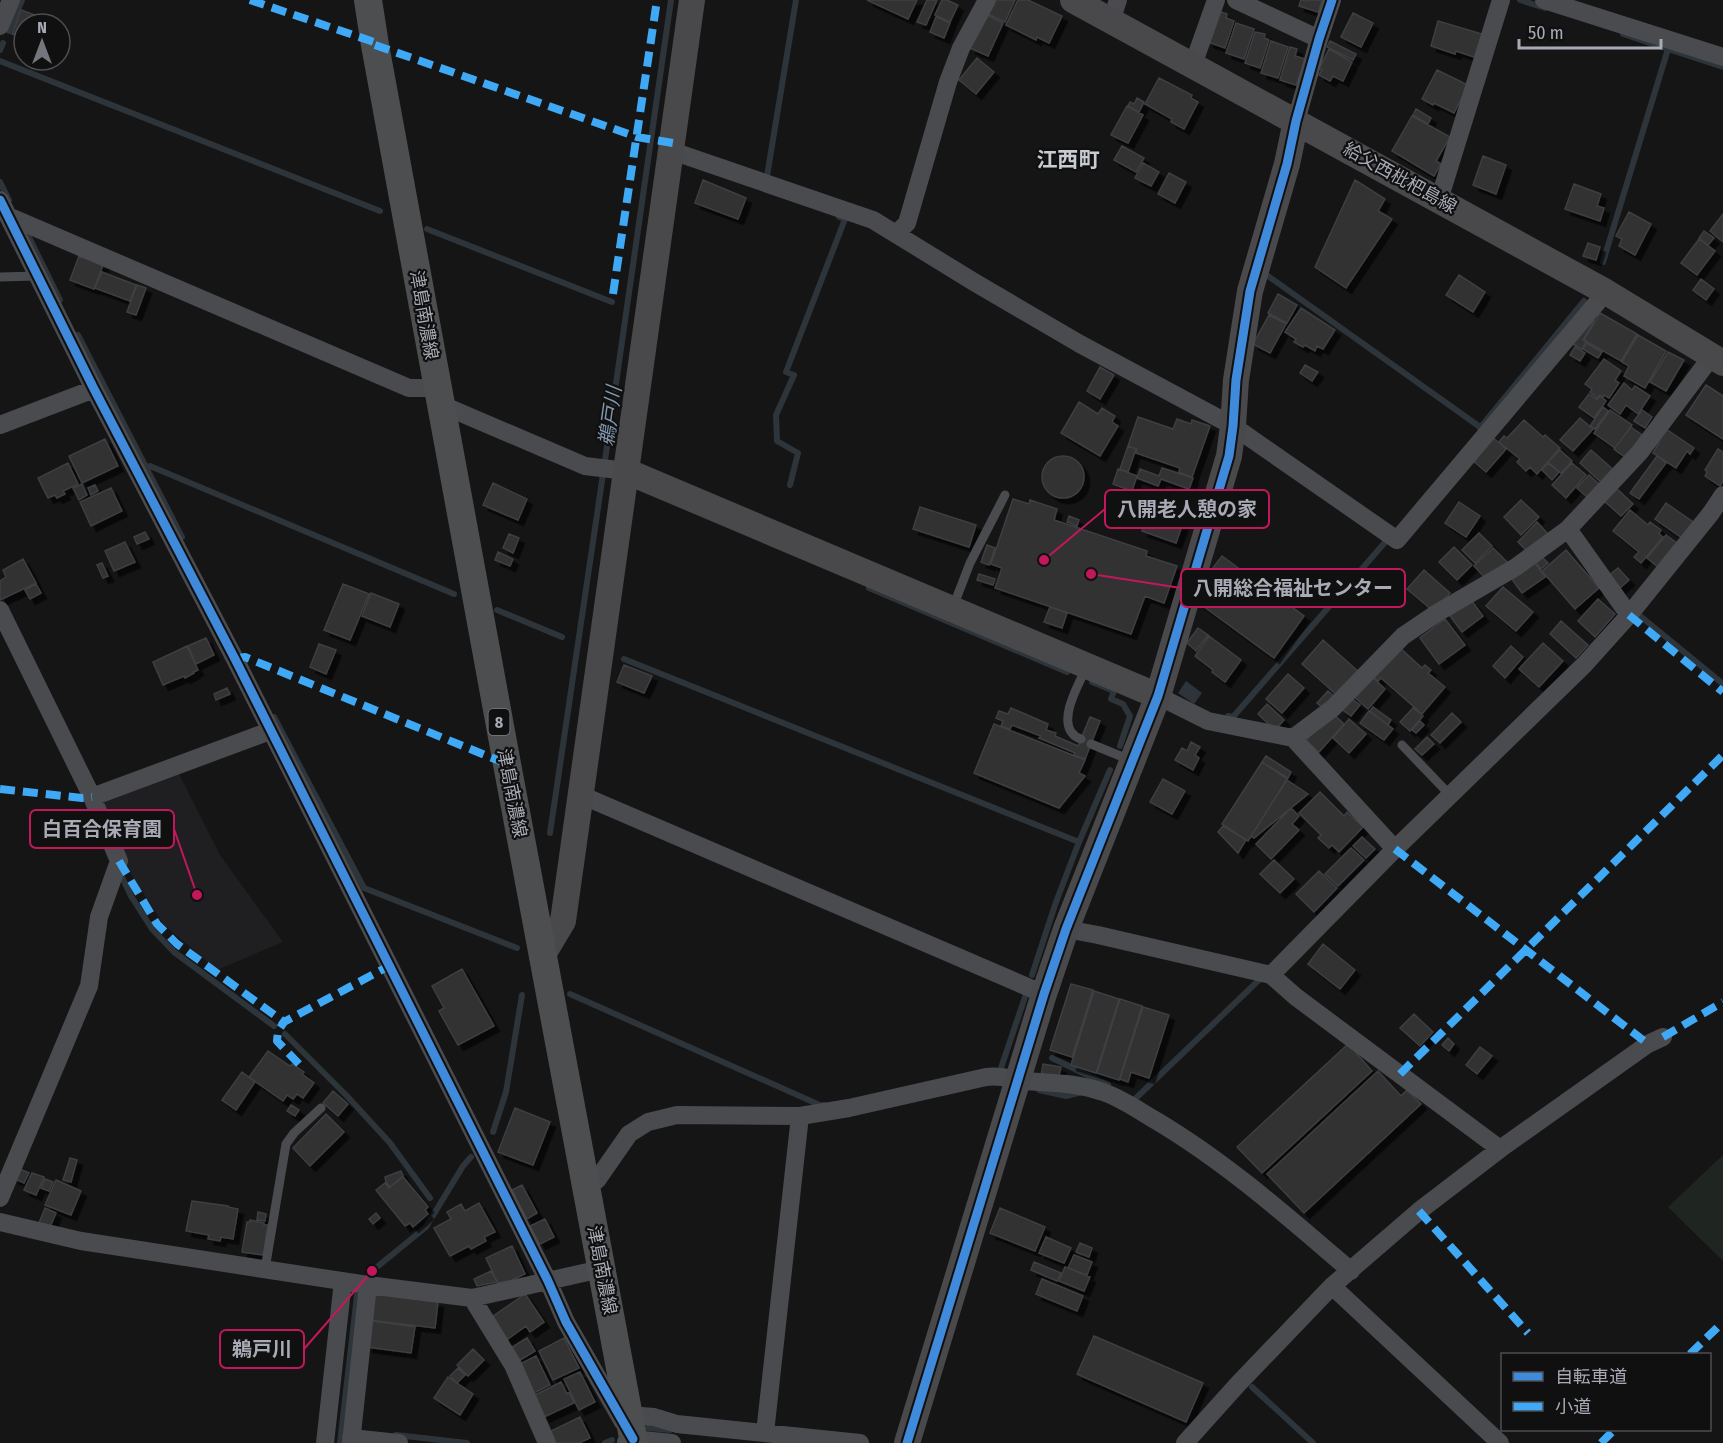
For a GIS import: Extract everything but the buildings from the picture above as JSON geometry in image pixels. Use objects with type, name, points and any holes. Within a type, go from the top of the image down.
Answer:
[{"type":"main road","name":"津島南濃線","points":[[368,0],[438,396],[602,1269],[630,1435]]},
{"type":"street","points":[[0,26],[11,0]]},
{"type":"street","points":[[542,956],[563,921],[581,795],[620,470],[672,151],[692,0]]},
{"type":"street","points":[[896,234],[906,223],[948,82],[961,48],[987,0]]},
{"type":"street","name":"給父西枇杷島線","points":[[1073,0],[1114,10],[1193,65],[1606,292],[1718,360]]},
{"type":"street","points":[[1193,65],[1216,0]]},
{"type":"street","points":[[1236,0],[1319,39]]},
{"type":"street","points":[[907,1443],[1044,994],[1066,929],[1158,696],[1229,456],[1236,380],[1250,291],[1287,164],[1296,121],[1319,39],[1332,0]]},
{"type":"street","points":[[1439,200],[1501,0]]},
{"type":"street","points":[[1544,0],[1723,57]]},
{"type":"street","points":[[672,151],[873,220],[1080,344],[1233,426],[1397,540],[1606,292]]},
{"type":"street","points":[[4,208],[409,388],[438,396],[585,466],[620,470],[1158,696],[1208,721],[1293,738],[1395,849]]},
{"type":"street","points":[[4,208],[94,389],[235,659],[548,1281],[566,1322],[630,1435],[672,1443]]},
{"type":"street","points":[[1293,738],[1333,708],[1403,636],[1437,613],[1516,567],[1568,529],[1640,452],[1718,360]]},
{"type":"street","points":[[0,424],[94,389]]},
{"type":"street","points":[[1271,975],[1395,849],[1584,665],[1629,615],[1723,495]]},
{"type":"street","points":[[1568,529],[1629,615]]},
{"type":"street","points":[[0,610],[92,797],[119,861],[99,917],[89,986],[0,1198]]},
{"type":"street","points":[[92,797],[270,731]]},
{"type":"street","points":[[581,795],[1044,994]]},
{"type":"street","points":[[1066,929],[1098,934],[1271,975],[1296,997],[1500,1149]]},
{"type":"street","points":[[1185,1443],[1332,1286],[1419,1211],[1500,1149],[1648,1044],[1663,1036]]},
{"type":"street","points":[[586,1186],[597,1180],[629,1134],[648,1122],[677,1115],[800,1116],[849,1108],[999,1075],[1018,1080],[1082,1086],[1105,1092],[1123,1101],[1186,1138],[1262,1195],[1351,1271]]},
{"type":"street","points":[[765,1433],[800,1116]]},
{"type":"street","points":[[0,1222],[81,1241],[354,1283],[472,1298],[602,1269]]},
{"type":"street","points":[[354,1283],[351,1440],[399,1443]]},
{"type":"street","points":[[325,1443],[354,1283]]},
{"type":"street","points":[[1332,1286],[1500,1443]]},
{"type":"street","points":[[472,1298],[513,1365],[547,1443]]},
{"type":"street","points":[[630,1435],[654,1417],[677,1424],[860,1443]]},
{"type":"lane","points":[[0,277],[38,276]]},
{"type":"lane","points":[[952,609],[970,564],[1005,495]]},
{"type":"lane","points":[[1081,740],[1072,734],[1067,723],[1067,712],[1087,666]]},
{"type":"lane","points":[[1091,744],[1132,760]]},
{"type":"lane","points":[[1402,745],[1450,795]]},
{"type":"lane","points":[[265,1269],[286,1144],[294,1133],[321,1108]]},
{"type":"shaded area","points":[[1186,681],[1202,693],[1194,704],[1178,693]]},
{"type":"shaded area","points":[[177,770],[220,855],[283,942],[217,970],[164,925],[125,865],[103,808],[105,800]]},
{"type":"shaded area","points":[[1723,1155],[1723,1261],[1668,1207]]},
{"type":"waterway","points":[[9,31],[22,0]]},
{"type":"waterway","name":"鵜戸川","points":[[550,833],[671,0]]},
{"type":"waterway","points":[[767,176],[796,0]]},
{"type":"waterway","points":[[1520,0],[1545,8]]},
{"type":"waterway","points":[[1603,262],[1668,49],[1623,34]]},
{"type":"waterway","points":[[0,50],[3,43]]},
{"type":"waterway","points":[[1668,49],[1723,67]]},
{"type":"waterway","points":[[0,61],[380,211]]},
{"type":"waterway","points":[[0,182],[9,200]]},
{"type":"waterway","points":[[790,485],[798,453],[777,441],[776,415],[794,375],[786,372],[845,219],[839,217]]},
{"type":"waterway","points":[[427,229],[612,302]]},
{"type":"waterway","points":[[27,233],[60,300]]},
{"type":"waterway","points":[[1268,276],[1480,427]]},
{"type":"waterway","points":[[1480,428],[1584,301]]},
{"type":"waterway","points":[[78,335],[182,537]]},
{"type":"waterway","points":[[146,468],[150,466],[454,594]]},
{"type":"waterway","points":[[1228,716],[1233,717],[1387,540]]},
{"type":"waterway","points":[[869,588],[1067,672]]},
{"type":"waterway","points":[[497,610],[562,637]]},
{"type":"waterway","points":[[1639,615],[1723,684]]},
{"type":"waterway","points":[[624,659],[1079,842]]},
{"type":"waterway","points":[[1092,682],[1114,691],[1111,699],[1123,704],[1130,716],[1120,746]]},
{"type":"waterway","points":[[274,717],[364,888],[517,948]]},
{"type":"waterway","points":[[1032,975],[1056,902],[1110,770]]},
{"type":"waterway","points":[[121,875],[152,929],[174,952],[274,1026]]},
{"type":"waterway","points":[[1135,1099],[1260,979]]},
{"type":"waterway","points":[[570,994],[824,1105]]},
{"type":"waterway","points":[[996,1071],[1000,1071],[1026,994]]},
{"type":"waterway","name":"鵜戸川","points":[[493,1132],[506,1092],[522,995]]},
{"type":"waterway","points":[[285,1034],[390,1143],[430,1198]]},
{"type":"waterway","points":[[1052,1058],[1108,1085]]},
{"type":"waterway","points":[[1039,1090],[1066,1096],[1082,1092]]},
{"type":"waterway","name":"鵜戸川","points":[[340,1443],[357,1295],[372,1271],[426,1227],[463,1166],[471,1157]]},
{"type":"waterway","points":[[1252,1387],[1313,1443]]},
{"type":"waterway","points":[[648,1428],[670,1430]]},
{"type":"waterway","points":[[396,1435],[467,1443]]},
{"type":"waterway","points":[[605,1443],[612,1440]]},
{"type":"marked path","points":[[250,0],[374,42]]},
{"type":"marked path","points":[[613,294],[657,0]]},
{"type":"marked path","points":[[375,45],[637,137],[673,143]]},
{"type":"marked path","points":[[1629,615],[1723,692]]},
{"type":"marked path","points":[[235,659],[245,657],[507,764]]},
{"type":"marked path","points":[[1400,1074],[1723,755]]},
{"type":"marked path","points":[[0,789],[82,798],[92,797]]},
{"type":"marked path","points":[[1395,849],[1648,1044]]},
{"type":"marked path","points":[[119,861],[157,924],[177,944],[284,1022]]},
{"type":"marked path","points":[[299,1064],[277,1041],[278,1031],[284,1022],[389,966]]},
{"type":"marked path","points":[[1663,1037],[1723,1002]]},
{"type":"marked path","points":[[1419,1211],[1528,1333]]},
{"type":"marked path","points":[[1691,1353],[1723,1322]]},
{"type":"marked path","points":[[1601,1443],[1613,1431]]},
{"type":"cycle path","points":[[907,1443],[1044,994],[1066,929],[1158,696],[1229,456],[1236,380],[1250,291],[1287,164],[1296,121],[1319,39],[1332,0]]},
{"type":"cycle path","points":[[0,200],[94,389],[235,659],[548,1281],[566,1322],[633,1439]]},
{"type":"place","name":"八開老人憩の家","points":[[1044,560]]},
{"type":"place","name":"八開総合福祉センター","points":[[1091,574]]},
{"type":"place","name":"白百合保育園","points":[[197,895]]},
{"type":"place","name":"鵜戸川","points":[[372,1271]]},
{"type":"district","name":"江西町","points":[[1068,160]]}]
